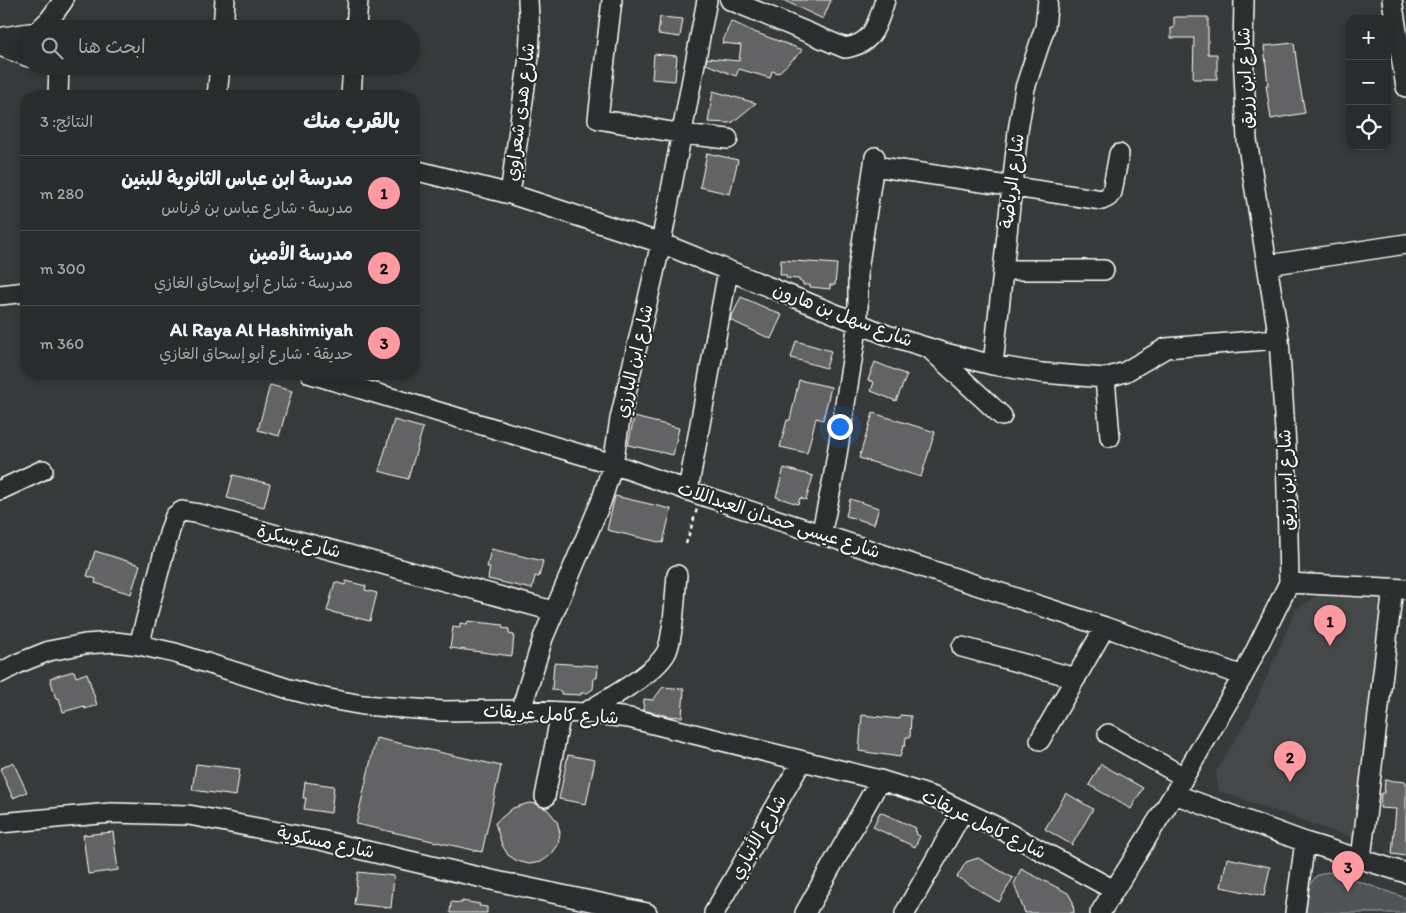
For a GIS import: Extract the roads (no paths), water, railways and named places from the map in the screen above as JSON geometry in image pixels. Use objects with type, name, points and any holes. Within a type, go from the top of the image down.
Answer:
[{"type":"street","points":[[224,20],[225,0]]},
{"type":"street","points":[[357,20],[358,0]]},
{"type":"street","name":"شارع هدى شعراوي","points":[[510,194],[529,57],[528,0]]},
{"type":"street","points":[[612,0],[598,119],[683,134],[728,139]]},
{"type":"street","name":"شارع ابن البارزي","points":[[521,710],[553,611],[601,502],[613,464],[620,419],[661,243],[707,0]]},
{"type":"street","points":[[730,0],[845,48],[854,47],[870,37],[885,0]]},
{"type":"street","name":"شارع الرياضة","points":[[993,365],[1011,186],[1025,88],[1045,28],[1048,0]]},
{"type":"street","name":"شارع ابن زريق","points":[[1100,913],[1174,794],[1243,676],[1289,583],[1286,446],[1279,339],[1247,140],[1243,50],[1244,0]]},
{"type":"street","points":[[1392,0],[1406,87]]},
{"type":"street","points":[[49,20],[63,1]]},
{"type":"street","points":[[62,20],[63,1]]},
{"type":"street","points":[[1,40],[20,35]]},
{"type":"street","points":[[1,40],[20,44]]},
{"type":"street","points":[[1,40],[20,52]]},
{"type":"street","points":[[57,75],[58,90]]},
{"type":"street","points":[[218,90],[219,75]]},
{"type":"street","points":[[351,90],[352,75]]},
{"type":"street","points":[[821,535],[833,479],[858,323],[858,270],[874,162],[1102,200],[1112,192],[1119,154]]},
{"type":"street","name":"شارع سهل بن هارون","points":[[420,172],[510,194],[661,243],[887,334],[945,353],[993,365],[1042,373],[1105,378],[1125,372],[1166,348],[1279,339]]},
{"type":"street","points":[[1268,265],[1406,244]]},
{"type":"street","points":[[1003,270],[1104,270]]},
{"type":"street","points":[[694,493],[728,271]]},
{"type":"street","points":[[0,295],[20,293]]},
{"type":"street","points":[[928,347],[1002,416]]},
{"type":"street","points":[[1105,378],[1110,437]]},
{"type":"street","name":"شارع عيسى حمدان العبداللات","points":[[338,380],[613,464],[694,493],[1105,627],[1243,676]]},
{"type":"street","points":[[0,490],[43,470]]},
{"type":"street","name":"شارع بسكرة","points":[[139,645],[170,530],[175,516],[182,511],[219,519],[553,611]]},
{"type":"street","points":[[585,712],[648,672],[662,658],[667,650],[670,639],[678,574]]},
{"type":"street","points":[[1289,583],[1399,589],[1361,859]]},
{"type":"street","points":[[1040,740],[1105,627]]},
{"type":"street","name":"شارع كامل عريقات","points":[[0,673],[49,651],[85,644],[115,642],[175,653],[289,689],[363,705],[443,711],[521,710],[585,712],[629,718],[880,780],[934,797],[999,828],[1114,890]]},
{"type":"street","points":[[962,647],[1076,678]]},
{"type":"street","points":[[545,796],[561,712]]},
{"type":"street","points":[[1108,734],[1184,777]]},
{"type":"street","name":"شارع الأنباري","points":[[714,913],[802,761]]},
{"type":"street","points":[[805,913],[880,780]]},
{"type":"street","points":[[1174,794],[1305,842],[1406,873]]},
{"type":"street","points":[[905,913],[964,811]]},
{"type":"street","name":"شارع مسكوية","points":[[0,823],[111,813],[189,815],[320,840],[496,881],[647,913]]},
{"type":"street","points":[[1294,913],[1305,842]]},
{"type":"place","name":"مدرسة ابن عباس الثانوية للبنين","points":[[1330,646]]},
{"type":"place","name":"مدرسة الأمين","points":[[1290,782]]},
{"type":"place","name":"Al Raya Al Hashimiyah","points":[[1348,892]]}]
